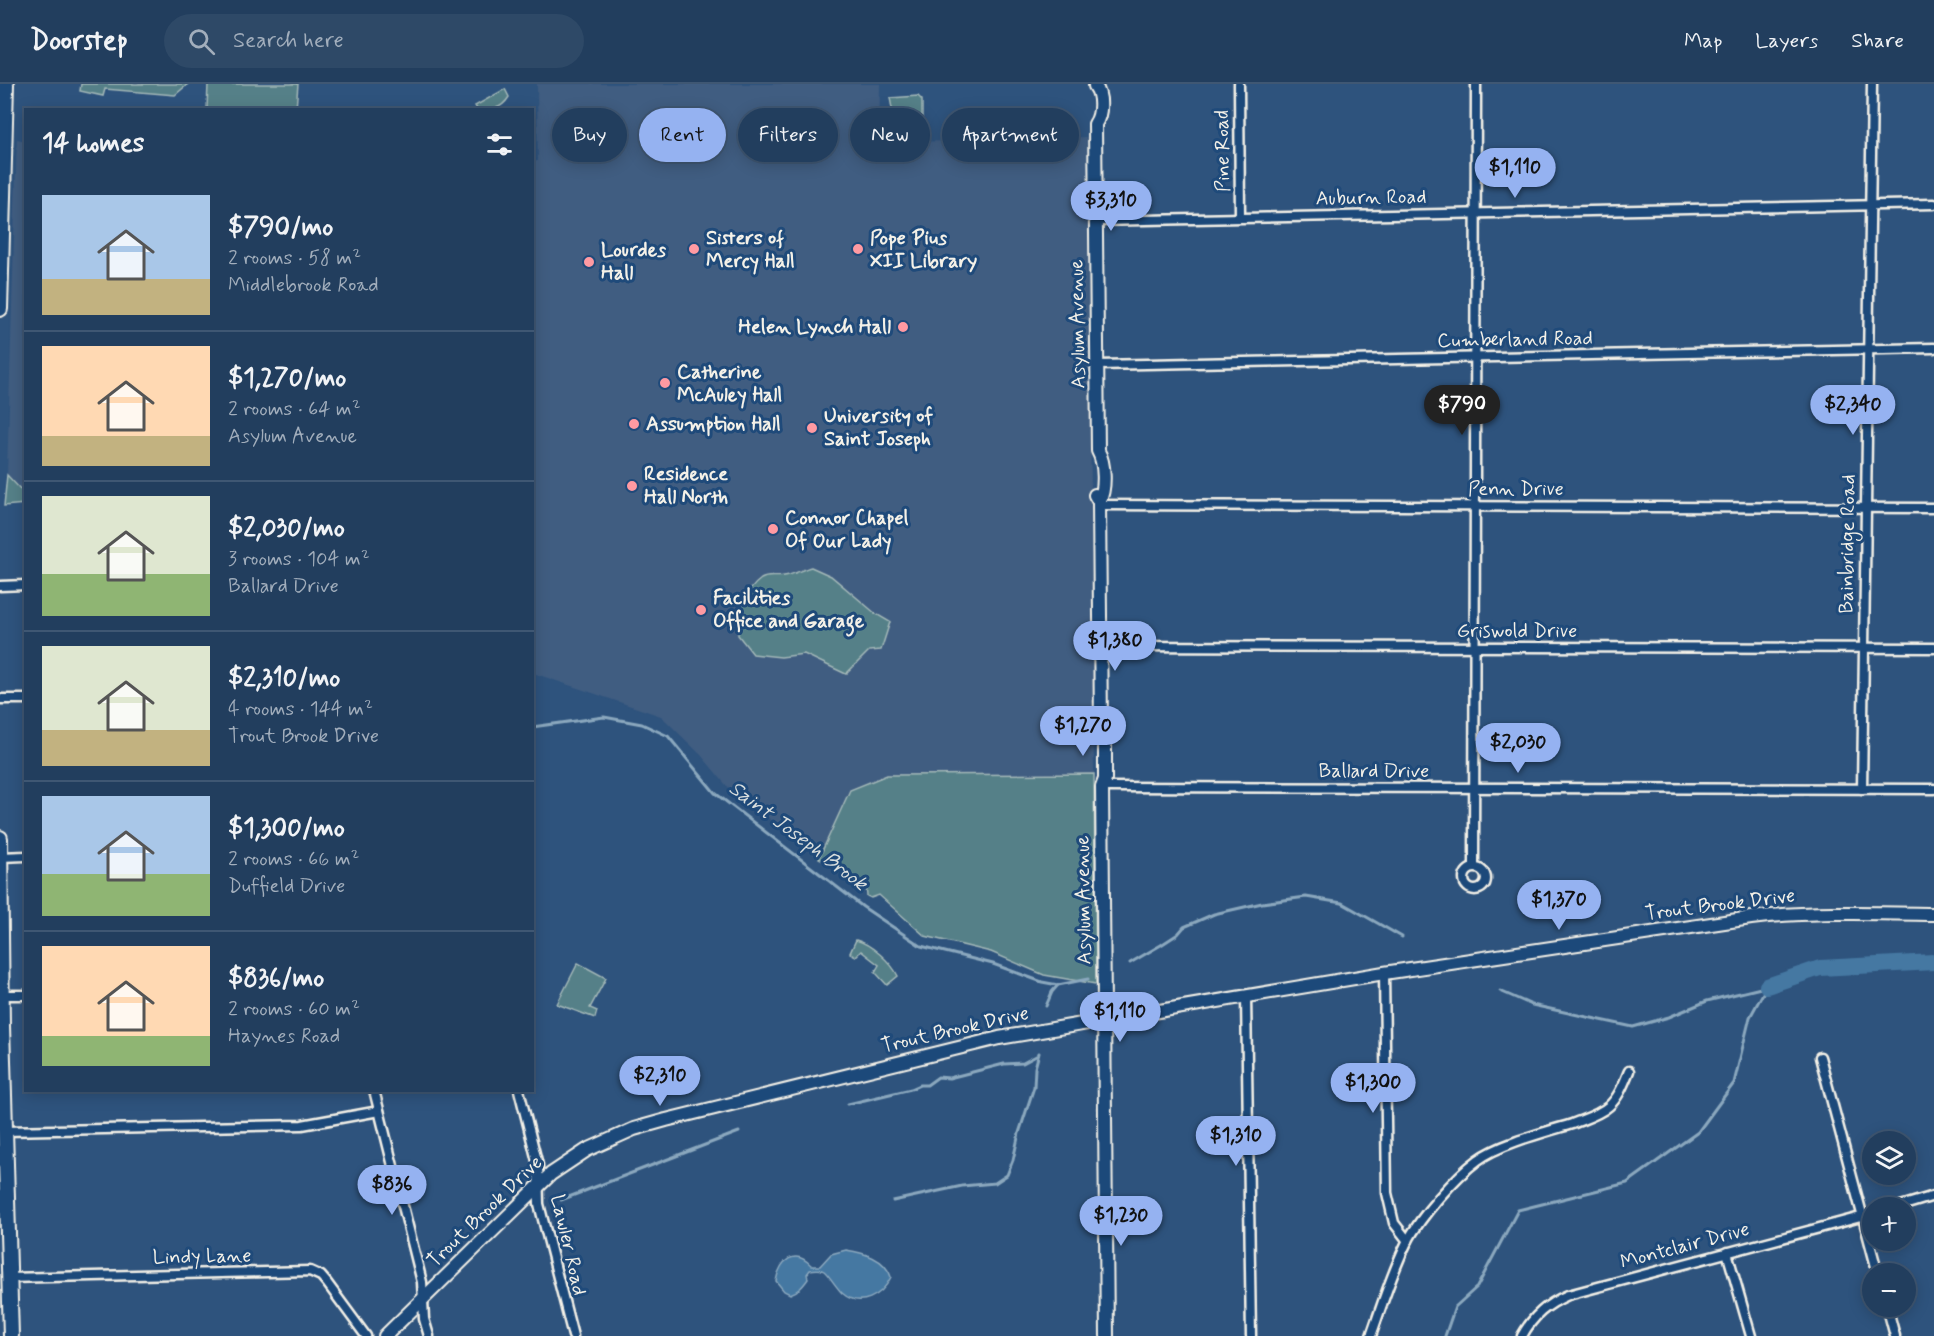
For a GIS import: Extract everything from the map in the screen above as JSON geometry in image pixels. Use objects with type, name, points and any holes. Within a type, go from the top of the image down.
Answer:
[{"type":"highway","points":[[0,309],[2,137],[6,84]]},
{"type":"highway","points":[[0,838],[3,1166],[11,1336]]},
{"type":"main road","name":"Asylum Avenue","points":[[1095,85],[1091,92],[1091,118],[1095,124],[1098,365],[1098,451],[1094,458],[1095,495],[1099,504],[1101,729],[1097,735],[1098,779],[1102,787],[1107,1336]]},
{"type":"main road","name":"Trout Brook Drive","points":[[385,1336],[551,1174],[587,1150],[634,1129],[999,1038],[1105,1019],[1384,973],[1751,918],[1837,913],[1934,914]]},
{"type":"street","name":"Pine Road","points":[[1239,84],[1240,217]]},
{"type":"street","points":[[1474,867],[1476,84]]},
{"type":"street","name":"Bainbridge Road","points":[[1862,789],[1872,84]]},
{"type":"street","name":"Auburn Road","points":[[1096,221],[1934,204]]},
{"type":"street","name":"Cumberland Road","points":[[1098,365],[1934,348]]},
{"type":"street","name":"Penn Drive","points":[[1099,504],[1934,508]]},
{"type":"street","points":[[0,585],[24,585]]},
{"type":"street","name":"Griswold Drive","points":[[1100,646],[1934,648]]},
{"type":"street","points":[[0,699],[24,699]]},
{"type":"street","name":"Ballard Drive","points":[[1102,787],[1934,789]]},
{"type":"street","points":[[0,857],[24,856]]},
{"type":"street","points":[[1384,973],[1387,1193],[1394,1223],[1408,1241]]},
{"type":"street","points":[[2,995],[24,996]]},
{"type":"street","points":[[1246,996],[1251,1336]]},
{"type":"street","points":[[1820,1057],[1862,1216]]},
{"type":"street","points":[[1371,1336],[1387,1287],[1408,1241],[1443,1194],[1478,1160],[1497,1149],[1583,1120],[1604,1110],[1619,1093],[1629,1071]]},
{"type":"street","points":[[374,1092],[422,1282],[424,1319],[429,1336]]},
{"type":"street","name":"Lawler Road","points":[[520,1092],[538,1165],[539,1204],[573,1336]]},
{"type":"street","points":[[4,1131],[302,1125],[379,1111]]},
{"type":"street","points":[[1916,1201],[1934,1196]]},
{"type":"street","name":"Montclair Drive","points":[[1522,1336],[1533,1319],[1544,1308],[1568,1295],[1862,1216]]},
{"type":"street","points":[[1728,1252],[1751,1336]]},
{"type":"street","name":"Lindy Lane","points":[[8,1278],[310,1271],[316,1273],[327,1283],[366,1336]]},
{"type":"street","points":[[1890,1317],[1895,1336]]},
{"type":"shaded area","name":"University of Saint Joseph","points":[[537,84],[880,84],[880,108],[850,108],[850,162],[930,162],[930,142],[942,141],[942,162],[1079,162],[1079,137],[1087,137],[1094,774],[886,775],[850,790],[819,858],[726,785],[701,755],[661,716],[534,673],[534,161],[538,161]]},
{"type":"shaded area","points":[[17,139],[24,141],[24,491],[22,492],[7,475]]},
{"type":"shaded area","points":[[846,1250],[879,1261],[888,1271],[891,1277],[876,1295],[863,1300],[849,1298],[826,1273],[819,1269],[810,1270],[804,1284],[790,1294],[784,1291],[776,1281],[784,1262],[789,1259],[799,1258],[812,1266],[820,1266],[831,1254]]},
{"type":"green space","points":[[81,84],[188,84],[175,95],[105,89],[103,96],[80,91]]},
{"type":"green space","points":[[208,84],[298,84],[296,108],[207,108]]},
{"type":"green space","points":[[505,89],[509,97],[499,107],[476,108],[475,106]]},
{"type":"green space","points":[[918,96],[922,100],[922,108],[892,108],[890,98]]},
{"type":"green space","points":[[7,475],[24,491],[24,504],[4,506]]},
{"type":"green space","points":[[811,567],[831,576],[876,614],[890,622],[881,650],[869,651],[846,674],[804,654],[781,657],[753,654],[738,635],[743,604],[755,584],[770,576],[787,575]]},
{"type":"green space","points":[[1094,774],[1096,984],[1044,975],[991,952],[925,936],[879,895],[871,898],[867,896],[866,884],[819,858],[850,790],[887,775]]},
{"type":"green space","points":[[856,940],[880,954],[898,976],[887,985],[875,972],[879,965],[861,951],[856,956],[850,953]]},
{"type":"green space","points":[[578,963],[606,978],[590,1008],[597,1011],[595,1018],[557,1004]]},
{"type":"waterway","name":"Saint Joseph Brook","points":[[534,727],[604,717],[642,724],[668,736],[715,793],[863,907],[921,946],[993,964],[1042,982],[1058,985],[1088,979]]},
{"type":"waterway","points":[[1130,963],[1178,934],[1184,927],[1214,914],[1262,903],[1306,897],[1342,903],[1402,937]]},
{"type":"waterway","points":[[1767,986],[1820,968],[1934,962]]},
{"type":"waterway","points":[[1046,1006],[1058,985]]},
{"type":"waterway","points":[[1445,1336],[1455,1307],[1477,1287],[1518,1210],[1627,1183],[1698,1132],[1734,1083],[1750,1017],[1767,986]]},
{"type":"waterway","points":[[1500,991],[1532,1005],[1633,1027],[1669,1017],[1707,1001],[1765,987]]},
{"type":"waterway","points":[[893,1201],[962,1186],[995,1183],[1007,1175],[1034,1087],[1039,1053]]},
{"type":"waterway","points":[[848,1104],[927,1085],[938,1077],[949,1078],[1004,1064],[1023,1063],[1038,1055]]},
{"type":"waterway","points":[[561,1200],[739,1132]]},
{"type":"place","name":"Sisters of Mercy Hall","points":[[694,249]]},
{"type":"place","name":"Pope Pius XII Library","points":[[858,249]]},
{"type":"place","name":"Lourdes Hall","points":[[589,262]]},
{"type":"place","name":"Helen Lynch Hall","points":[[903,327]]},
{"type":"place","name":"Catherine McAuley Hall","points":[[665,383]]},
{"type":"place","name":"Assumption Hall","points":[[634,424]]},
{"type":"place","name":"University of Saint Joseph","points":[[812,428]]},
{"type":"place","name":"Residence Hall North","points":[[632,486]]},
{"type":"place","name":"Connor Chapel Of Our Lady","points":[[773,529]]},
{"type":"place","name":"Facilities Office and Garage","points":[[701,610]]}]
